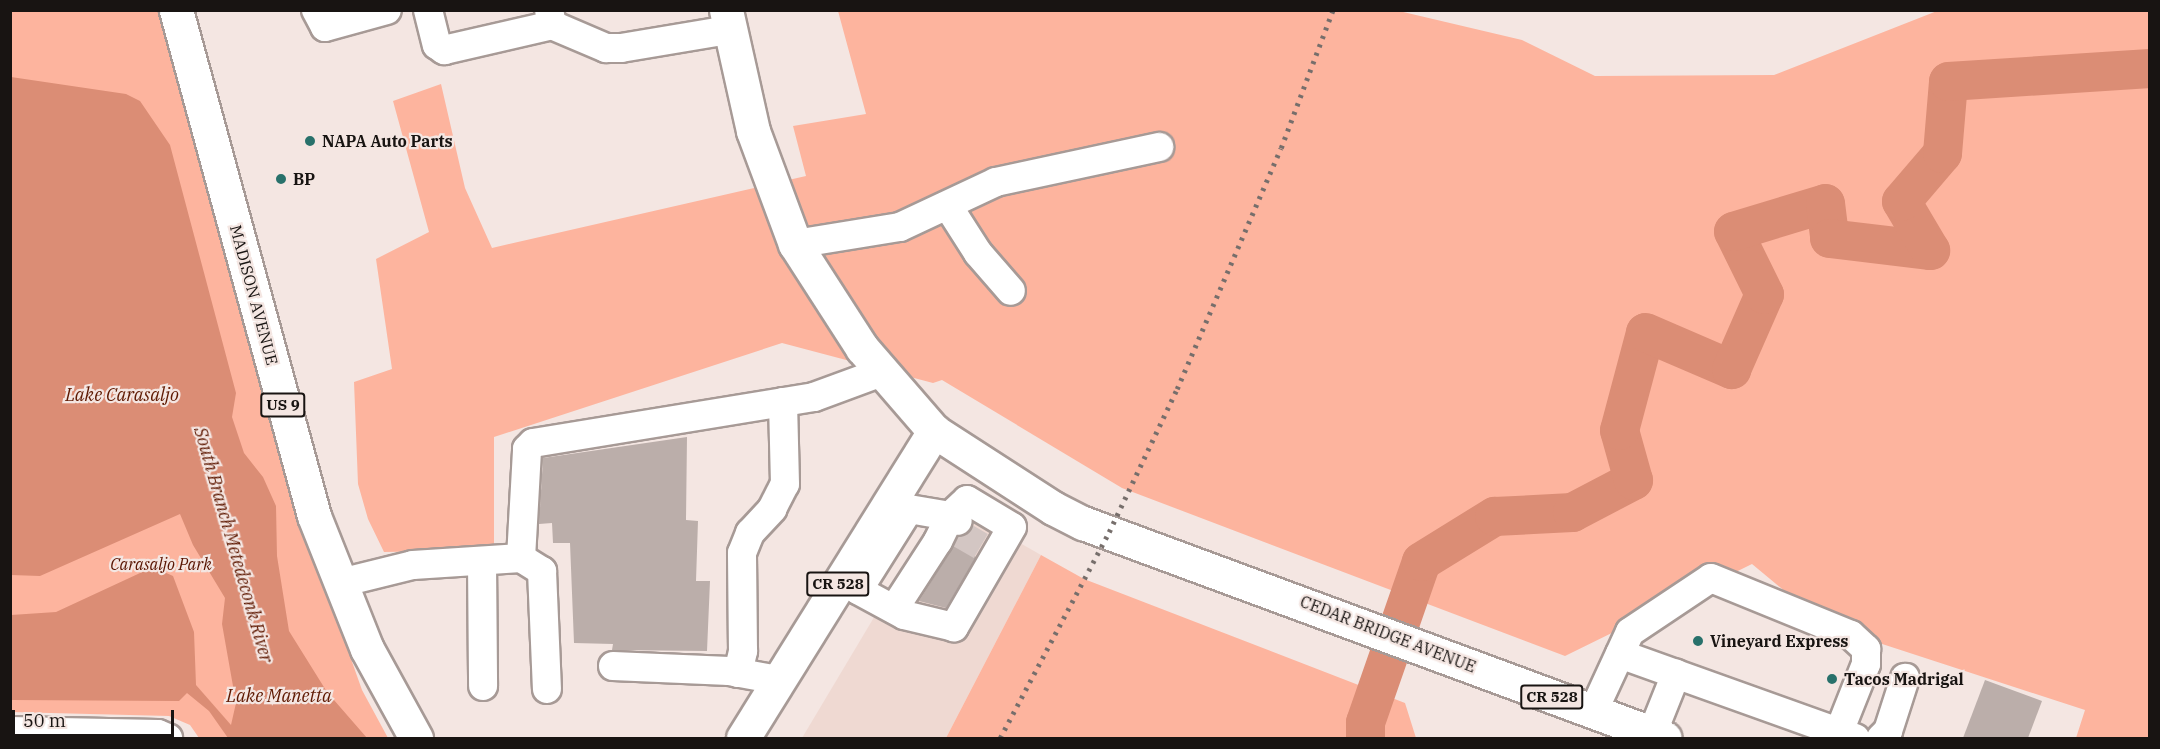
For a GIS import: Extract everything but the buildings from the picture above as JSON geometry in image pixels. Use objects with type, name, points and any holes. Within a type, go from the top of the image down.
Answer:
[{"type":"main road","name":"MADISON AVENUE","points":[[176,10],[314,516],[367,649],[416,738]]},
{"type":"main road","points":[[728,20],[753,131],[771,189],[795,244],[843,322],[882,372],[934,431]]},
{"type":"main road","name":"CR 528","points":[[743,738],[778,680],[876,591],[905,530],[934,431],[1011,481]]},
{"type":"main road","name":"CEDAR BRIDGE AVENUE","points":[[1011,481],[1053,508],[1109,532],[1659,736]]},
{"type":"street","points":[[316,10],[325,27],[387,10]]},
{"type":"street","points":[[428,10],[437,45],[444,50],[550,18],[606,48],[621,48],[728,20]]},
{"type":"street","points":[[795,244],[900,227],[996,182],[1159,147]]},
{"type":"street","points":[[948,206],[978,253],[1011,291]]},
{"type":"street","points":[[521,558],[527,449],[533,443],[814,397],[882,372]]},
{"type":"street","points":[[738,672],[743,651],[742,553],[750,533],[772,510],[785,484],[783,402]]},
{"type":"street","points":[[977,530],[938,541],[876,591],[904,615],[954,627],[977,530],[1011,481]]},
{"type":"street","points":[[905,530],[977,530]]},
{"type":"street","points":[[340,583],[413,565],[521,558],[542,571],[547,689]]},
{"type":"street","points":[[482,562],[483,686]]},
{"type":"street","points":[[1593,712],[1630,632],[1711,578],[1851,635],[1866,649],[1866,664],[1848,735],[1620,654]]},
{"type":"street","points":[[613,666],[738,672],[778,680]]},
{"type":"street","points":[[1659,736],[1676,674]]},
{"type":"street","points":[[1881,738],[1888,730],[1905,678]]},
{"type":"street","points":[[10,731],[158,734],[168,738]]},
{"type":"shaded area","points":[[944,500],[1041,555],[946,738],[802,738]]},
{"type":"green space","name":"Carasaljo Park","points":[[11,11],[158,11],[317,563],[362,690],[388,738],[199,738],[190,725],[169,716],[11,712]]},
{"type":"green space","points":[[838,11],[1399,11],[1522,40],[1595,76],[1774,75],[1937,11],[2149,11],[2149,738],[2076,738],[2085,710],[1827,626],[1752,564],[1565,656],[1122,488],[942,380],[933,383],[782,343],[494,437],[494,550],[384,552],[368,519],[358,484],[354,382],[392,369],[376,259],[429,232],[393,101],[441,84],[465,188],[492,248],[806,176],[793,126],[866,114]]},
{"type":"green space","points":[[1041,555],[1084,579],[1405,703],[1416,738],[946,738]]},
{"type":"water","name":"Lake Carasaljo","points":[[11,77],[126,94],[140,101],[170,145],[236,393],[232,417],[244,453],[263,477],[276,506],[277,556],[289,631],[327,692],[367,738],[228,738],[209,711],[187,693],[179,701],[11,700],[11,615],[56,612],[153,567],[173,576],[194,632],[196,685],[231,725],[236,703],[222,624],[225,598],[193,545],[180,514],[40,576],[11,575]]},
{"type":"waterway","name":"South Branch Metedeconk River","points":[[1365,738],[1365,722],[1421,561],[1494,516],[1572,512],[1633,480],[1619,430],[1645,332],[1731,369],[1764,294],[1733,231],[1825,203],[1829,238],[1930,250],[1901,201],[1942,153],[1948,81],[2150,68]]},
{"type":"tunnel","points":[[960,534],[981,546]]},
{"type":"railway","points":[[1000,738],[1109,532],[1177,389],[1281,148],[1333,10]]},
{"type":"place","name":"NAPA Auto Parts","points":[[310,141]]},
{"type":"place","name":"BP","points":[[281,179]]},
{"type":"place","name":"Vineyard Express","points":[[1698,641]]},
{"type":"place","name":"Tacos Madrigal","points":[[1832,679]]},
{"type":"water label","name":"Lake Manetta","points":[[279,696]]}]
